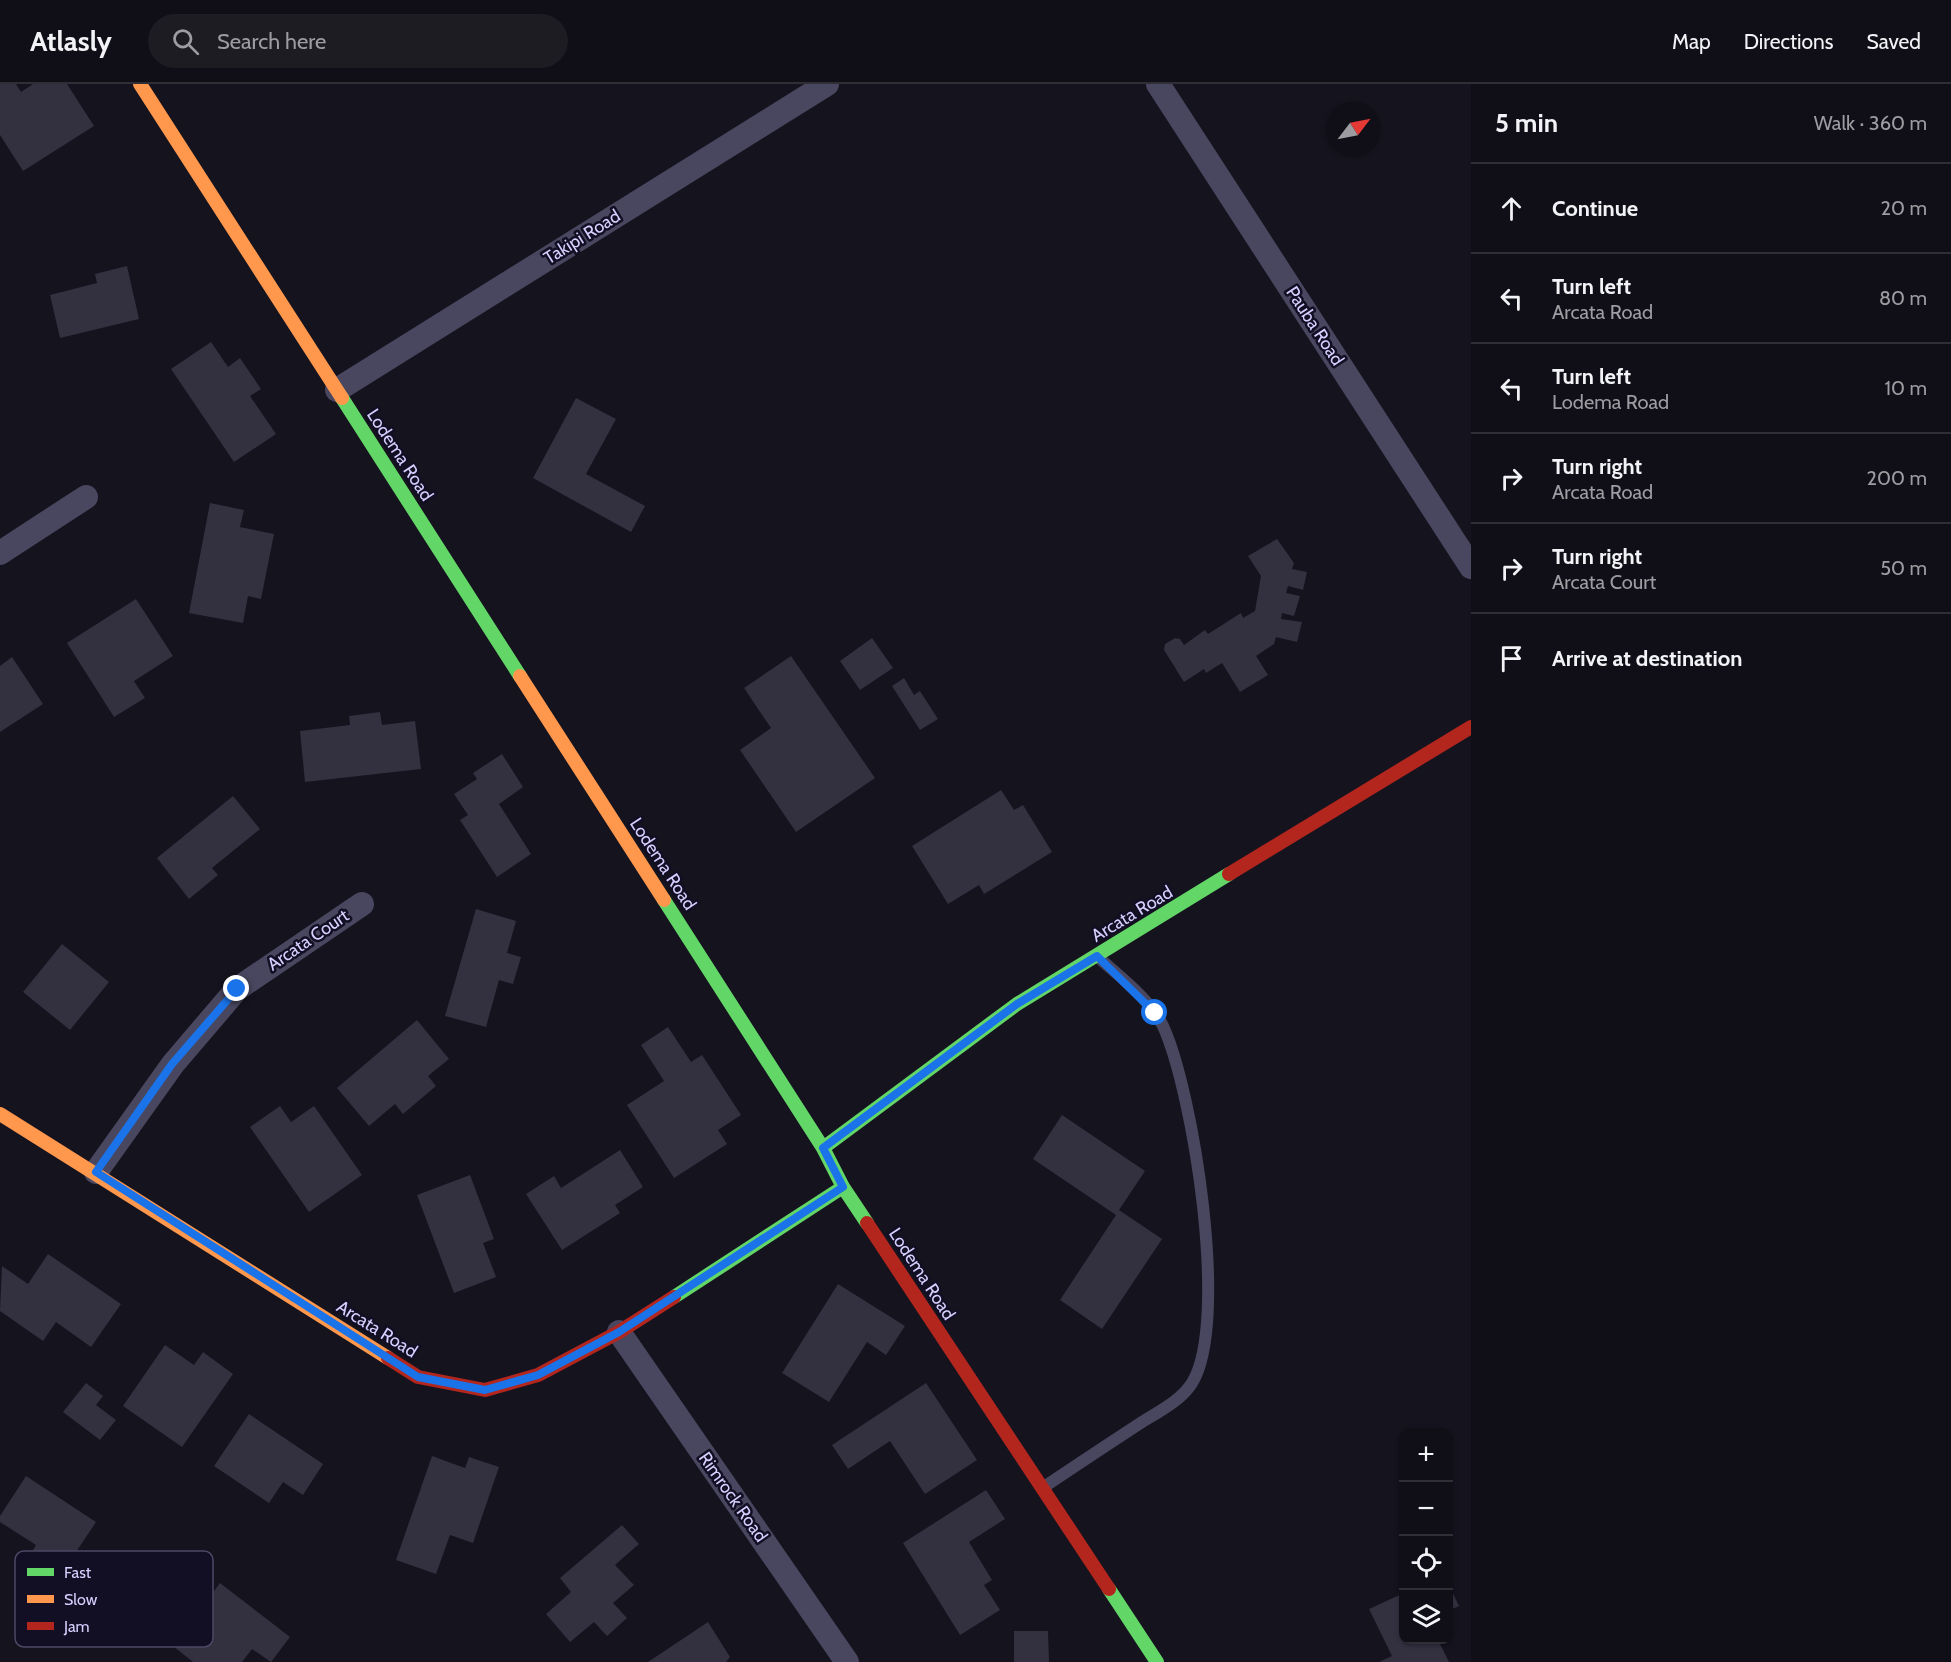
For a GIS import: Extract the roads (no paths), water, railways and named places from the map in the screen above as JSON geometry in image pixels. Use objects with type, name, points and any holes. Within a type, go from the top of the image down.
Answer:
[{"type":"street","name":"Lodema Road","points":[[140,84],[823,1148],[843,1187],[1157,1662]]},
{"type":"street","name":"Takipi Road","points":[[337,390],[826,84]]},
{"type":"street","name":"Pauba Road","points":[[1158,84],[1471,567]]},
{"type":"street","points":[[0,553],[86,497]]},
{"type":"street","name":"Arcata Road","points":[[823,1148],[1017,1004],[1471,728]]},
{"type":"street","name":"Arcata Court","points":[[96,1172],[172,1064],[237,989],[362,904]]},
{"type":"street","name":"Arcata Road","points":[[0,1114],[96,1172],[418,1377],[485,1390],[538,1375],[619,1332],[843,1187]]},
{"type":"street","name":"Rimrock Road","points":[[619,1332],[847,1662]]},
{"type":"lane","points":[[1042,1488],[1170,1404],[1190,1386],[1200,1369],[1206,1346],[1210,1304],[1191,1119],[1183,1086],[1170,1043],[1155,1013],[1097,956]]}]
